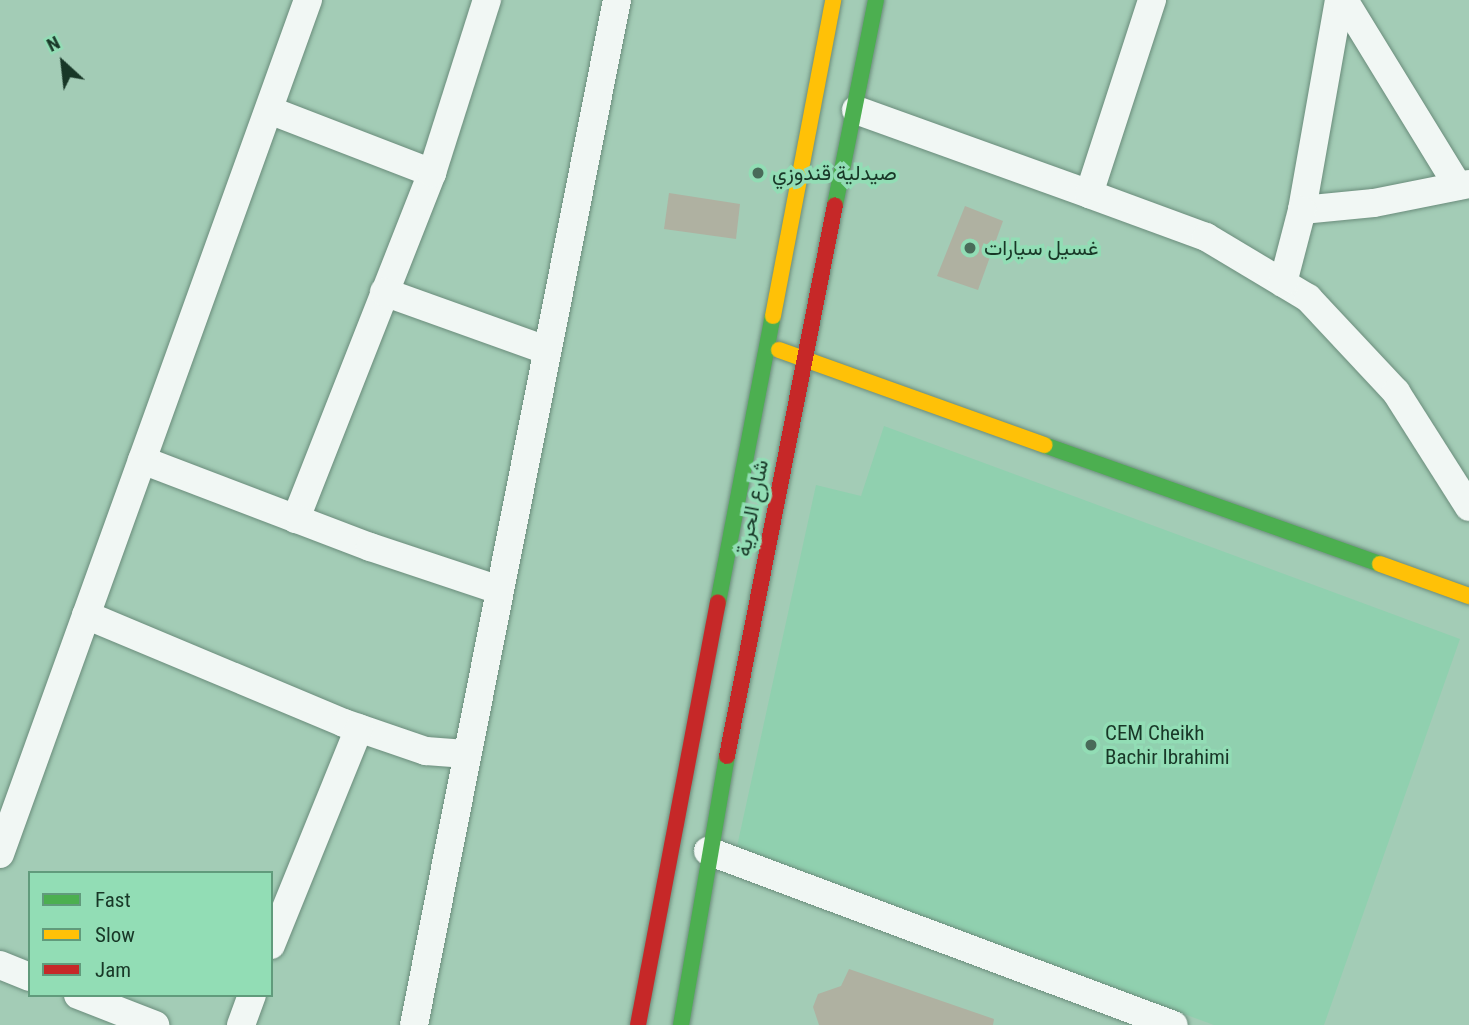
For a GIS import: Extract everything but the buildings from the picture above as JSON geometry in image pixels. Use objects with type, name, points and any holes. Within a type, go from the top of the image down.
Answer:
[{"type":"main road","name":"شارع الحرية","points":[[638,1025],[833,0]]},
{"type":"main road","name":"شارع الحرية","points":[[681,1025],[708,851],[802,359],[856,110],[876,0]]},
{"type":"main road","points":[[767,345],[1469,596]]},
{"type":"street","points":[[0,855],[308,0]]},
{"type":"street","points":[[296,519],[432,173],[487,0]]},
{"type":"street","points":[[414,1025],[545,350],[617,0]]},
{"type":"street","points":[[1089,194],[1152,0]]},
{"type":"street","points":[[1283,283],[1302,210],[1342,0]]},
{"type":"street","points":[[1302,210],[1374,203],[1464,185],[1342,0]]},
{"type":"street","points":[[269,110],[432,173]]},
{"type":"street","points":[[856,110],[1206,237],[1308,298],[1396,392],[1469,507]]},
{"type":"street","points":[[384,292],[545,350]]},
{"type":"street","points":[[142,460],[296,519],[499,590]]},
{"type":"street","points":[[86,615],[359,728],[426,751],[467,754]]},
{"type":"street","points":[[273,940],[359,728]]},
{"type":"street","points":[[708,851],[1168,1024]]},
{"type":"street","points":[[0,965],[28,976]]},
{"type":"street","points":[[83,997],[155,1025]]},
{"type":"street","points":[[241,1025],[251,997]]},
{"type":"shaded area","name":"CEM Cheikh Bachir Ibrahimi","points":[[884,426],[1460,639],[1324,1025],[1214,1025],[736,851],[816,485],[861,496]]},
{"type":"traffic: fast","points":[[835,205],[876,0]]},
{"type":"traffic: fast","points":[[718,603],[773,316]]},
{"type":"traffic: fast","points":[[1044,445],[1380,564]]},
{"type":"traffic: fast","points":[[681,1025],[727,756]]},
{"type":"traffic: slow","points":[[773,316],[833,0]]},
{"type":"traffic: slow","points":[[779,350],[1044,445]]},
{"type":"traffic: slow","points":[[1380,564],[1469,596]]},
{"type":"traffic: jam","points":[[727,756],[835,205]]},
{"type":"traffic: jam","points":[[638,1025],[718,603]]},
{"type":"place","name":"صيدلية قندوزي","points":[[758,173]]},
{"type":"place","name":"غسيل سيارات","points":[[970,248]]},
{"type":"place","name":"CEM Cheikh Bachir Ibrahimi","points":[[1091,745]]}]
